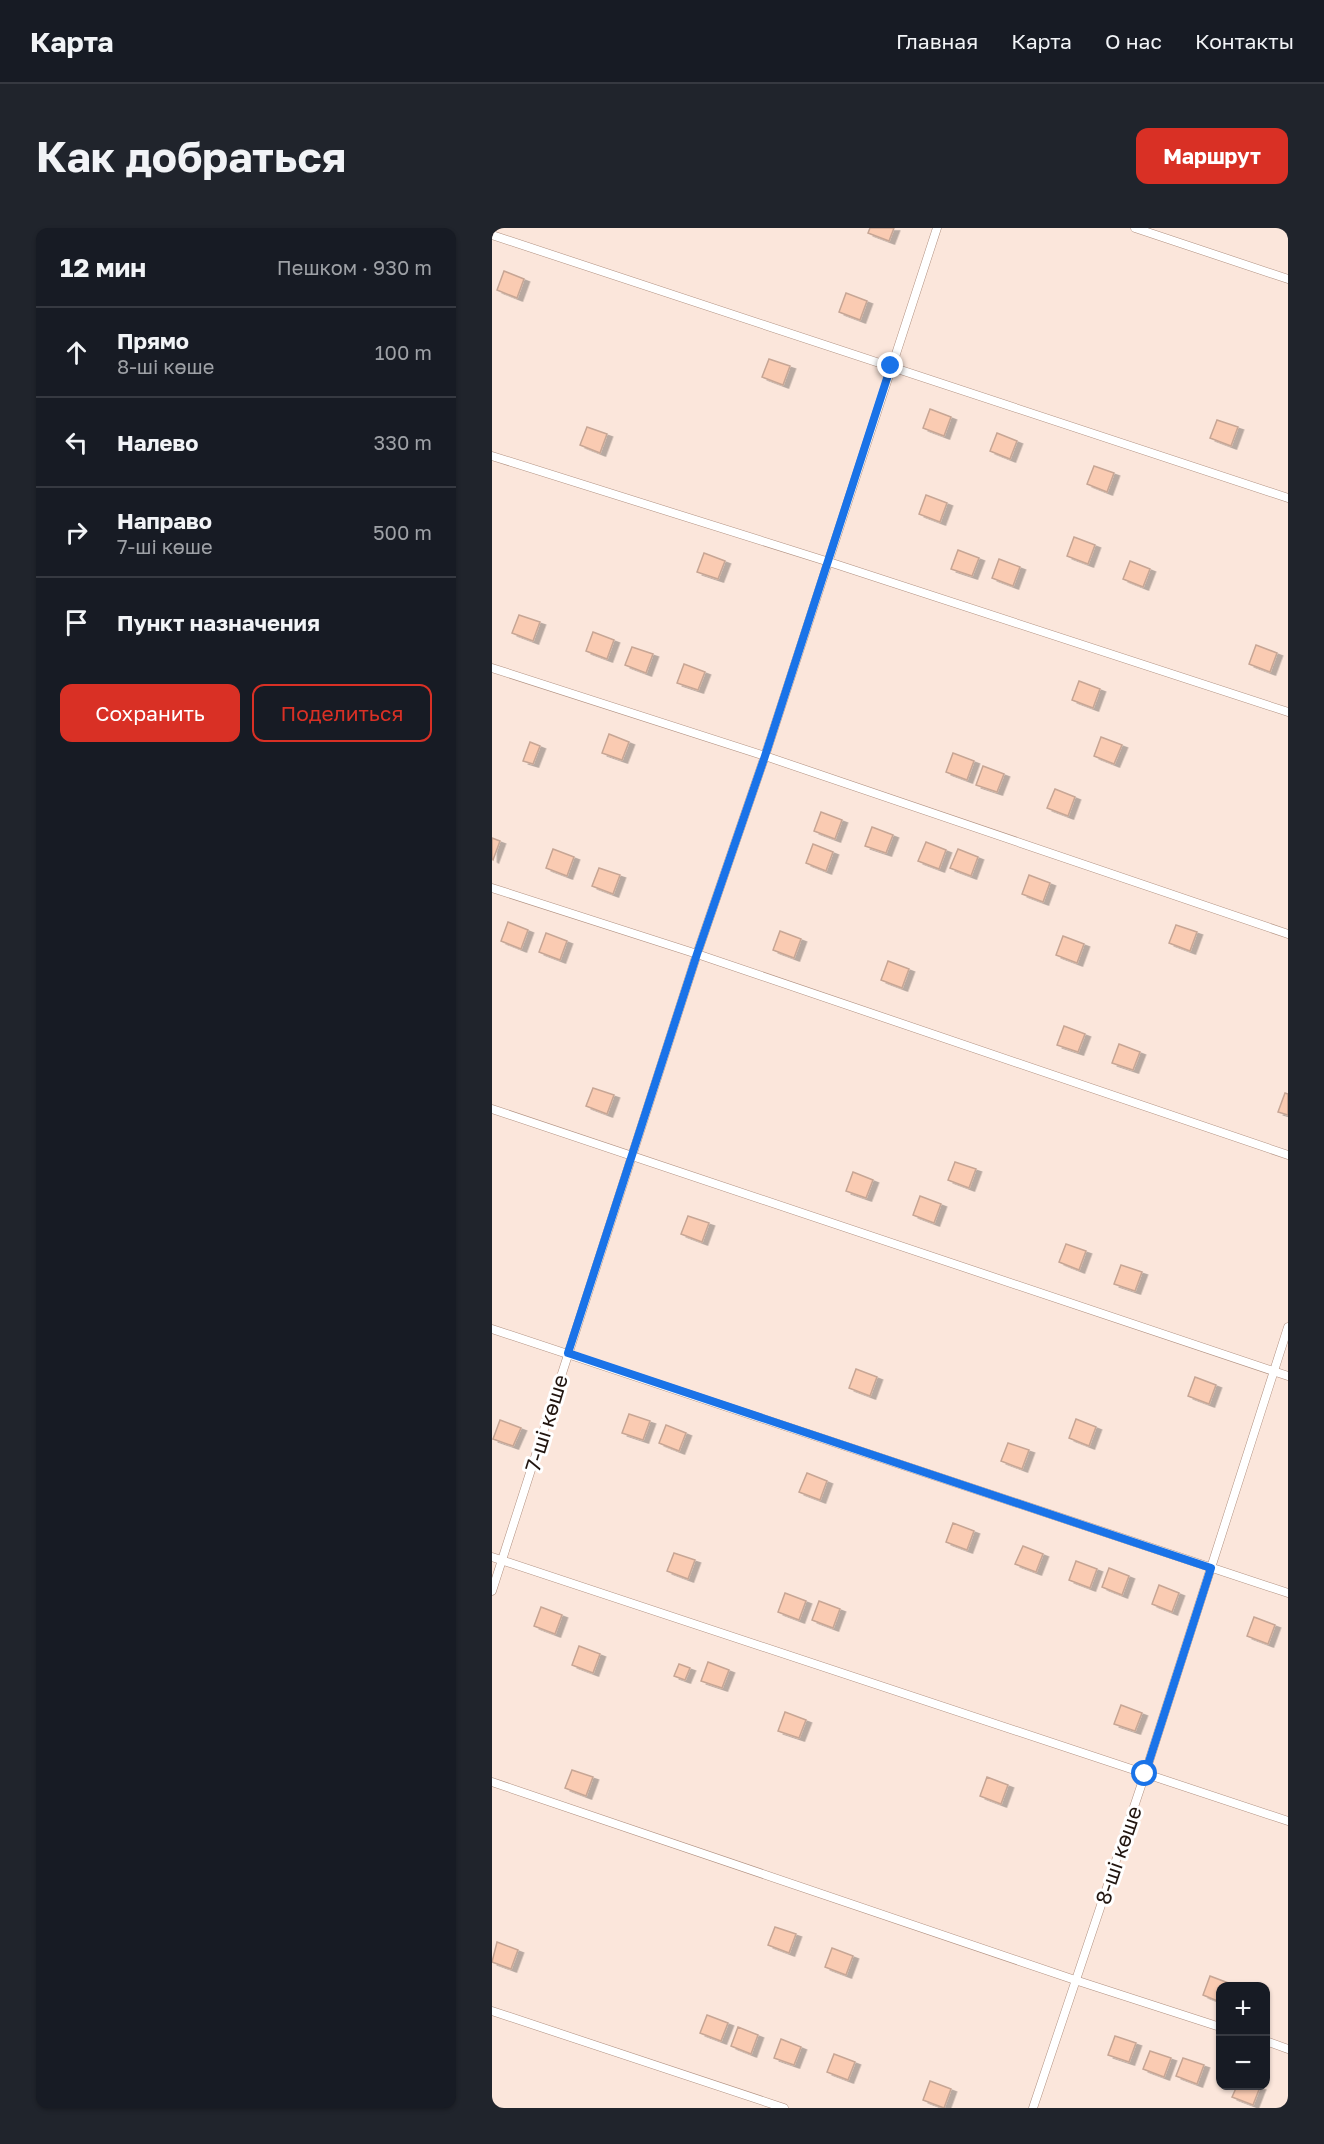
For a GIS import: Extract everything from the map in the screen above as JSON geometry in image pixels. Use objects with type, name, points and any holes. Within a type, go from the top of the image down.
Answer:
[{"type":"lane","name":"7-ші көше","points":[[492,1592],[697,954],[765,756],[937,228]]},
{"type":"lane","points":[[1135,228],[1288,279]]},
{"type":"lane","points":[[492,235],[1288,498]]},
{"type":"lane","points":[[492,456],[829,562],[1288,712]]},
{"type":"lane","points":[[492,668],[765,756],[1288,934]]},
{"type":"lane","points":[[492,888],[697,954],[1288,1155]]},
{"type":"lane","points":[[492,1109],[1288,1376]]},
{"type":"lane","name":"8-ші көше","points":[[1033,2108],[1145,1774],[1288,1326]]},
{"type":"lane","points":[[492,1329],[1288,1593]]},
{"type":"lane","points":[[492,1557],[1288,1821]]},
{"type":"lane","points":[[492,1782],[1075,1980],[1216,2025]]},
{"type":"lane","points":[[492,2012],[784,2108]]},
{"type":"lane","points":[[1270,2042],[1288,2049]]},
{"type":"building","points":[[870,228],[894,228],[889,241],[868,233]]},
{"type":"building","points":[[504,271],[524,279],[517,298],[497,290]]},
{"type":"building","points":[[846,293],[867,301],[860,320],[839,312]]},
{"type":"building","points":[[769,359],[790,366],[783,385],[762,377]]},
{"type":"building","points":[[930,409],[951,417],[944,436],[923,428]]},
{"type":"building","points":[[1217,420],[1238,427],[1231,446],[1210,438]]},
{"type":"building","points":[[587,427],[607,434],[600,453],[580,445]]},
{"type":"building","points":[[997,433],[1017,441],[1010,459],[990,451]]},
{"type":"building","points":[[1094,466],[1114,473],[1107,492],[1087,484]]},
{"type":"building","points":[[926,495],[947,503],[940,522],[919,514]]},
{"type":"building","points":[[1074,537],[1095,545],[1088,564],[1067,556]]},
{"type":"building","points":[[958,550],[979,558],[972,576],[951,569]]},
{"type":"building","points":[[704,553],[725,561],[718,579],[697,572]]},
{"type":"building","points":[[999,559],[1020,567],[1013,586],[992,578]]},
{"type":"building","points":[[1130,561],[1150,569],[1143,587],[1123,579]]},
{"type":"building","points":[[519,615],[540,622],[533,641],[512,633]]},
{"type":"building","points":[[593,632],[614,640],[607,659],[586,651]]},
{"type":"building","points":[[1256,645],[1277,653],[1270,672],[1249,664]]},
{"type":"building","points":[[632,647],[653,654],[646,673],[625,665]]},
{"type":"building","points":[[684,664],[705,672],[698,690],[677,683]]},
{"type":"building","points":[[1079,681],[1100,689],[1093,708],[1072,700]]},
{"type":"building","points":[[609,734],[629,742],[622,760],[602,753]]},
{"type":"building","points":[[1101,737],[1122,745],[1114,764],[1094,756]]},
{"type":"building","points":[[530,742],[540,746],[533,764],[523,761]]},
{"type":"building","points":[[953,753],[974,761],[967,780],[946,772]]},
{"type":"building","points":[[983,766],[1004,774],[997,792],[976,785]]},
{"type":"building","points":[[1055,789],[1075,797],[1068,816],[1047,808]]},
{"type":"building","points":[[821,812],[842,820],[835,839],[814,831]]},
{"type":"building","points":[[872,827],[893,835],[886,853],[865,846]]},
{"type":"building","points":[[492,838],[500,841],[493,860],[492,859]]},
{"type":"building","points":[[926,842],[946,850],[939,869],[918,861]]},
{"type":"building","points":[[813,844],[833,852],[826,871],[806,863]]},
{"type":"building","points":[[553,849],[574,857],[567,876],[546,868]]},
{"type":"building","points":[[958,849],[978,857],[971,876],[950,868]]},
{"type":"building","points":[[599,868],[620,875],[613,894],[592,886]]},
{"type":"building","points":[[1029,875],[1050,883],[1043,902],[1022,894]]},
{"type":"building","points":[[508,922],[528,930],[521,949],[501,941]]},
{"type":"building","points":[[1176,925],[1197,932],[1190,951],[1169,943]]},
{"type":"building","points":[[780,931],[801,939],[794,958],[773,950]]},
{"type":"building","points":[[546,933],[567,941],[560,960],[539,952]]},
{"type":"building","points":[[1063,936],[1084,944],[1077,963],[1056,955]]},
{"type":"building","points":[[888,961],[909,969],[902,988],[881,980]]},
{"type":"building","points":[[1064,1026],[1085,1034],[1078,1052],[1057,1045]]},
{"type":"building","points":[[1119,1044],[1140,1052],[1133,1070],[1112,1063]]},
{"type":"building","points":[[593,1088],[614,1095],[607,1114],[586,1106]]},
{"type":"building","points":[[1285,1093],[1288,1094],[1288,1115],[1278,1112]]},
{"type":"building","points":[[955,1162],[976,1169],[969,1188],[948,1180]]},
{"type":"building","points":[[853,1172],[873,1180],[866,1198],[846,1191]]},
{"type":"building","points":[[920,1196],[941,1204],[934,1223],[913,1215]]},
{"type":"building","points":[[688,1216],[709,1223],[702,1242],[681,1234]]},
{"type":"building","points":[[1066,1244],[1086,1251],[1079,1270],[1059,1262]]},
{"type":"building","points":[[1121,1265],[1142,1272],[1135,1291],[1114,1284]]},
{"type":"building","points":[[856,1369],[877,1377],[870,1396],[849,1388]]},
{"type":"building","points":[[1195,1377],[1216,1385],[1209,1404],[1188,1396]]},
{"type":"building","points":[[629,1414],[650,1421],[643,1440],[622,1433]]},
{"type":"building","points":[[1076,1419],[1096,1427],[1089,1446],[1069,1438]]},
{"type":"building","points":[[500,1420],[521,1428],[513,1446],[493,1439]]},
{"type":"building","points":[[666,1425],[686,1433],[679,1451],[659,1443]]},
{"type":"building","points":[[1008,1443],[1029,1450],[1022,1469],[1001,1461]]},
{"type":"building","points":[[807,1473],[827,1481],[820,1500],[799,1492]]},
{"type":"building","points":[[953,1523],[974,1531],[967,1550],[946,1542]]},
{"type":"building","points":[[1023,1546],[1043,1554],[1036,1572],[1015,1564]]},
{"type":"building","points":[[674,1553],[695,1560],[688,1579],[667,1571]]},
{"type":"building","points":[[1076,1561],[1097,1569],[1090,1588],[1069,1580]]},
{"type":"building","points":[[1109,1568],[1129,1576],[1122,1595],[1102,1587]]},
{"type":"building","points":[[1159,1585],[1179,1593],[1172,1612],[1152,1604]]},
{"type":"building","points":[[785,1593],[806,1601],[799,1620],[778,1612]]},
{"type":"building","points":[[819,1601],[840,1609],[833,1628],[812,1620]]},
{"type":"building","points":[[541,1607],[562,1615],[555,1634],[534,1626]]},
{"type":"building","points":[[1254,1617],[1275,1625],[1268,1644],[1247,1636]]},
{"type":"building","points":[[579,1646],[600,1654],[593,1673],[572,1665]]},
{"type":"building","points":[[708,1662],[729,1670],[722,1688],[701,1681]]},
{"type":"building","points":[[679,1664],[690,1668],[685,1680],[674,1676]]},
{"type":"building","points":[[1121,1705],[1142,1713],[1135,1731],[1114,1724]]},
{"type":"building","points":[[785,1712],[806,1720],[799,1738],[778,1731]]},
{"type":"building","points":[[572,1770],[593,1777],[586,1796],[565,1788]]},
{"type":"building","points":[[987,1777],[1008,1785],[1001,1804],[980,1796]]},
{"type":"building","points":[[775,1927],[796,1934],[789,1953],[768,1945]]},
{"type":"building","points":[[497,1942],[518,1950],[511,1969],[492,1962]]},
{"type":"building","points":[[832,1948],[853,1956],[846,1975],[825,1967]]},
{"type":"building","points":[[1210,1976],[1226,1982],[1216,1982],[1216,2000],[1203,1995]]},
{"type":"building","points":[[707,2015],[728,2023],[721,2041],[700,2033]]},
{"type":"building","points":[[738,2027],[758,2035],[751,2054],[731,2046]]},
{"type":"building","points":[[1115,2036],[1136,2043],[1129,2062],[1108,2055]]},
{"type":"building","points":[[781,2039],[801,2047],[794,2065],[774,2058]]},
{"type":"building","points":[[1150,2051],[1171,2058],[1164,2077],[1143,2069]]},
{"type":"building","points":[[834,2054],[855,2062],[848,2080],[827,2072]]},
{"type":"building","points":[[1183,2058],[1204,2065],[1197,2084],[1176,2076]]},
{"type":"building","points":[[930,2081],[951,2089],[944,2108],[923,2100]]},
{"type":"building","points":[[1235,2090],[1259,2090],[1253,2105],[1232,2097]]},
{"type":"route","points":[[891,366],[829,562],[697,954],[568,1353],[1211,1568],[1145,1774]]}]
